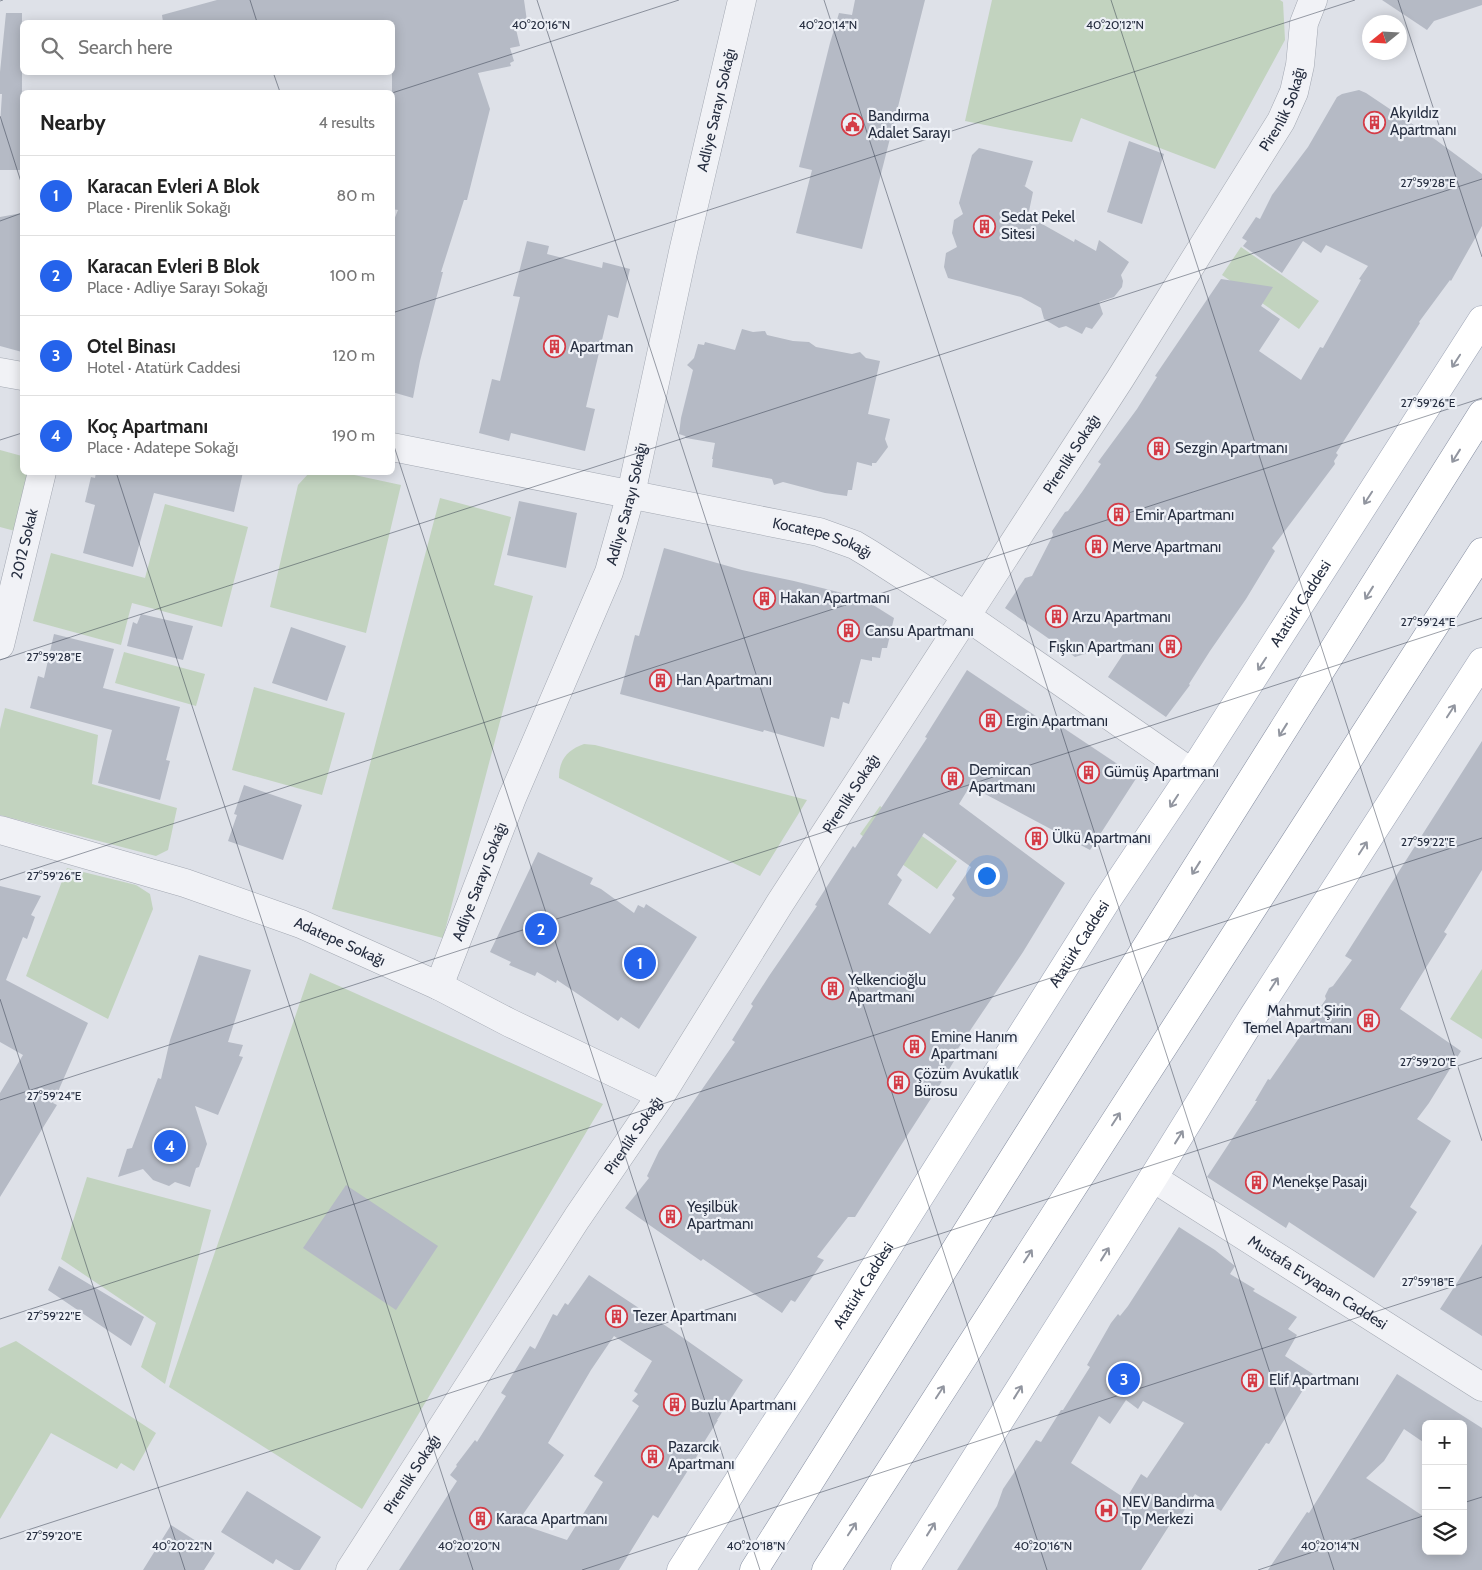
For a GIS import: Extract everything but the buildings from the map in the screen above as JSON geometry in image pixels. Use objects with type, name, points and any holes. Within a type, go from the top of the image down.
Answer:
[{"type":"main road","name":"Atatürk Caddesi","points":[[681,1570],[1100,912],[1192,773],[1482,320]]},
{"type":"main road","points":[[754,1570],[1482,414]]},
{"type":"main road","points":[[826,1570],[1482,552]]},
{"type":"main road","points":[[905,1570],[1254,1015],[1482,662]]},
{"type":"street","name":"Adliye Sarayı Sokağı","points":[[439,986],[512,798],[609,572],[631,494],[683,252],[742,0]]},
{"type":"street","name":"Pirenlik Sokağı","points":[[350,1570],[577,1218],[661,1095],[780,903],[1120,379],[1281,121],[1294,92],[1300,64],[1304,23],[1313,0]]},
{"type":"street","points":[[0,372],[20,376]]},
{"type":"street","name":"Kocatepe Sokağı","points":[[395,449],[818,532],[855,545],[966,616],[1192,773]]},
{"type":"street","name":"2012 Sokak","points":[[0,645],[41,475]]},
{"type":"street","name":"Adatepe Sokağı","points":[[0,830],[203,890],[301,924],[439,986],[661,1095]]},
{"type":"street","name":"Mustafa Evyapan Caddesi","points":[[1153,1178],[1482,1387]]},
{"type":"green space","points":[[992,0],[1280,0],[1283,2],[1285,40],[1215,169],[1081,118],[1072,142],[965,121]]},
{"type":"green space","points":[[1241,247],[1319,301],[1299,329],[1222,275]]},
{"type":"green space","points":[[0,450],[20,455],[20,475],[29,475],[15,531],[0,527]]},
{"type":"green space","points":[[307,475],[354,475],[401,485],[366,633],[270,607],[298,485]]},
{"type":"green space","points":[[440,498],[511,517],[494,585],[533,596],[443,938],[332,909]]},
{"type":"green space","points":[[165,504],[248,527],[222,627],[132,603],[121,645],[33,621],[51,553],[145,578]]},
{"type":"green space","points":[[124,652],[205,674],[196,706],[115,683]]},
{"type":"green space","points":[[254,687],[345,713],[322,795],[232,770]]},
{"type":"green space","points":[[5,708],[98,735],[92,784],[177,808],[168,850],[156,856],[0,815],[0,729]]},
{"type":"green space","points":[[584,744],[595,745],[807,800],[760,876],[559,778],[562,761],[565,756],[573,749]]},
{"type":"green space","points":[[880,806],[957,861],[937,889],[860,834]]},
{"type":"green space","points":[[67,868],[136,885],[150,894],[153,909],[108,1019],[26,976]]},
{"type":"green space","points":[[1482,969],[1482,1039],[1450,1019]]},
{"type":"green space","points":[[310,973],[603,1104],[362,1509],[169,1387]]},
{"type":"green space","points":[[87,1177],[211,1210],[165,1384],[141,1367],[156,1323],[61,1259]]},
{"type":"green space","points":[[16,1341],[156,1433],[134,1471],[121,1463],[117,1469],[51,1433],[0,1519],[0,1348]]},
{"type":"place","name":"Akyıldız Apartmanı","points":[[1374,122]]},
{"type":"place","name":"Bandırma Adalet Sarayı","points":[[852,125]]},
{"type":"place","name":"Sedat Pekel Sitesi","points":[[985,226]]},
{"type":"place","name":"Apartman","points":[[554,347]]},
{"type":"place","name":"Sezgin Apartmanı","points":[[1159,448]]},
{"type":"place","name":"Emir Apartmanı","points":[[1119,515]]},
{"type":"place","name":"Merve Apartmanı","points":[[1096,547]]},
{"type":"place","name":"Hakan Apartmanı","points":[[764,598]]},
{"type":"place","name":"Arzu Apartmanı","points":[[1056,617]]},
{"type":"place","name":"Cansu Apartmanı","points":[[849,631]]},
{"type":"place","name":"Fışkın Apartmanı","points":[[1170,647]]},
{"type":"place","name":"Han Apartmanı","points":[[660,680]]},
{"type":"place","name":"Ergin Apartmanı","points":[[990,721]]},
{"type":"place","name":"Gümüş Apartmanı","points":[[1088,772]]},
{"type":"place","name":"Demircan Apartmanı","points":[[953,779]]},
{"type":"place","name":"Ülkü Apartmanı","points":[[1036,838]]},
{"type":"place","name":"Karacan Evleri B Blok","points":[[541,929]]},
{"type":"place","name":"Karacan Evleri A Blok","points":[[640,963]]},
{"type":"place","name":"Yelkencioğlu Apartmanı","points":[[832,989]]},
{"type":"place","name":"Mahmut Şirin Temel Apartmanı","points":[[1368,1020]]},
{"type":"place","name":"Emine Hanım Apartmanı","points":[[915,1046]]},
{"type":"place","name":"Çözüm Avukatlık Bürosu","points":[[898,1083]]},
{"type":"place","name":"Koç Apartmanı","points":[[170,1146]]},
{"type":"place","name":"Menekşe Pasajı","points":[[1256,1182]]},
{"type":"place","name":"Yeşilbük Apartmanı","points":[[671,1216]]},
{"type":"place","name":"Tezer Apartmanı","points":[[617,1316]]},
{"type":"place","name":"Otel Binası","points":[[1124,1379]]},
{"type":"place","name":"Elif Apartmanı","points":[[1253,1380]]},
{"type":"place","name":"Buzlu Apartmanı","points":[[675,1405]]},
{"type":"place","name":"Pazarcık Apartmanı","points":[[652,1456]]},
{"type":"place","name":"NEV Bandırma Tıp Merkezi","points":[[1106,1511]]},
{"type":"place","name":"Karaca Apartmanı","points":[[480,1519]]}]
